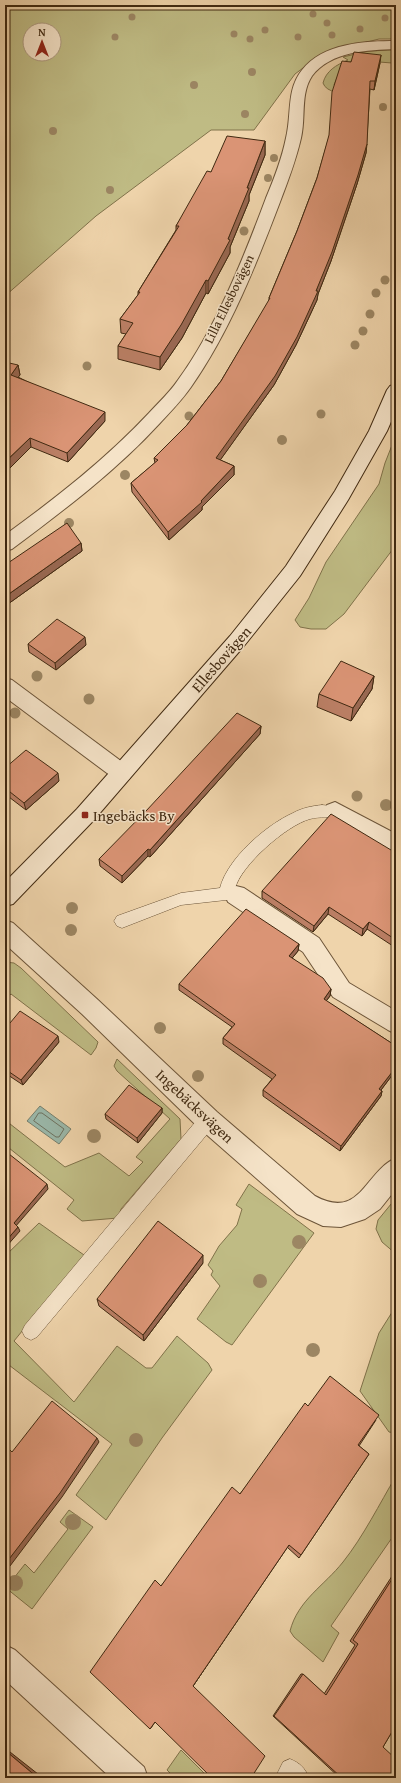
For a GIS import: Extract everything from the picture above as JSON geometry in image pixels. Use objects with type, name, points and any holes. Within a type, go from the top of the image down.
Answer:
[{"type":"street","name":"Lilla Ellesbovägen","points":[[5,544],[56,508],[117,456],[150,423],[188,380],[221,320],[249,262],[282,174],[294,135],[295,107],[300,85],[308,70],[321,61],[339,52],[378,45],[396,45]]},
{"type":"street","name":"Ellesbovägen","points":[[5,897],[85,815],[237,642],[293,571],[342,495],[378,431],[396,390]]},
{"type":"street","points":[[5,686],[122,773]]},
{"type":"street","points":[[335,811],[396,845]]},
{"type":"street","points":[[231,894],[311,945],[341,990],[396,1023]]},
{"type":"street","name":"Ingebäcksvägen","points":[[5,930],[90,1006],[208,1120],[306,1205],[323,1214],[341,1215],[356,1210],[371,1200],[396,1170]]},
{"type":"street","points":[[5,1660],[132,1778]]},
{"type":"lane","points":[[122,921],[176,901],[231,894],[230,879],[239,865],[278,827],[291,819],[323,809],[335,811]]},
{"type":"lane","points":[[31,1332],[208,1120]]},
{"type":"lane","points":[[285,1778],[290,1769],[299,1778]]},
{"type":"shaded area","points":[[5,5],[396,5],[396,39],[379,39],[323,53],[295,74],[254,130],[211,130],[96,216],[5,296]]},
{"type":"shaded area","points":[[393,50],[395,53],[395,59],[392,63],[353,60],[342,66],[334,85],[356,91],[354,96],[332,91],[323,83],[326,75],[332,69],[348,60],[343,57],[368,51]]},
{"type":"shaded area","points":[[396,435],[396,545],[344,614],[326,629],[300,627],[295,620],[309,598],[326,562],[379,484],[385,463]]},
{"type":"shaded area","points":[[5,962],[14,963],[21,968],[98,1042],[91,1055],[11,994],[5,1000]]},
{"type":"shaded area","points":[[117,1059],[180,1119],[181,1139],[121,1209],[118,1218],[82,1221],[67,1209],[74,1200],[9,1148],[5,1152],[5,1120],[65,1167],[99,1153],[129,1176],[143,1162],[136,1157],[170,1119],[117,1071],[114,1066]]},
{"type":"shaded area","points":[[249,1184],[314,1233],[232,1345],[197,1319],[220,1286],[211,1275],[213,1271],[208,1265],[219,1246],[237,1225],[242,1209],[236,1205]]},
{"type":"shaded area","points":[[396,1198],[396,1254],[382,1242],[376,1229],[378,1220]]},
{"type":"shaded area","points":[[39,1223],[84,1255],[14,1341],[74,1402],[117,1346],[146,1368],[152,1368],[177,1336],[208,1363],[212,1370],[162,1438],[106,1520],[76,1495],[112,1444],[5,1362],[5,1256]]},
{"type":"shaded area","points":[[396,1306],[396,1433],[389,1432],[360,1391],[379,1333]]},
{"type":"shaded area","points":[[396,1476],[396,1532],[331,1626],[339,1633],[323,1662],[294,1637],[290,1631],[294,1620],[305,1602],[343,1562],[364,1531]]},
{"type":"shaded area","points":[[69,1510],[93,1527],[32,1609],[6,1588],[25,1564],[34,1573],[68,1529],[60,1522]]},
{"type":"shaded area","points":[[181,1750],[209,1778],[175,1778],[167,1770]]},
{"type":"water","points":[[40,1106],[71,1129],[59,1144],[27,1121]]},
{"type":"building","points":[[354,52],[381,55],[375,81],[370,81],[367,144],[332,252],[316,291],[318,291],[297,337],[275,376],[216,458],[234,466],[201,501],[202,502],[168,532],[131,483],[158,460],[154,458],[187,425],[221,381],[270,298],[317,178],[329,135],[332,92],[342,61],[351,62]]},
{"type":"building","points":[[227,136],[265,141],[247,188],[249,188],[228,239],[230,240],[208,281],[206,280],[181,325],[160,357],[118,346],[133,323],[120,319],[140,292],[138,292],[179,226],[176,226],[207,171],[211,172]]},
{"type":"building","points":[[5,362],[18,365],[11,375],[105,412],[67,453],[30,438],[5,462]]},
{"type":"building","points":[[67,523],[81,543],[6,596],[5,565]]},
{"type":"building","points":[[57,619],[85,637],[55,663],[28,644]]},
{"type":"building","points":[[341,661],[374,676],[353,708],[319,694]]},
{"type":"building","points":[[237,713],[261,726],[150,850],[148,849],[122,876],[99,859],[146,811]]},
{"type":"building","points":[[26,750],[58,773],[24,803],[5,788],[5,768]]},
{"type":"building","points":[[331,814],[396,853],[396,940],[369,922],[363,929],[329,907],[314,926],[262,891]]},
{"type":"building","points":[[246,909],[299,944],[289,956],[323,978],[331,989],[324,999],[396,1046],[396,1067],[379,1089],[382,1091],[341,1146],[263,1090],[276,1075],[223,1038],[235,1024],[179,984]]},
{"type":"building","points":[[20,1011],[58,1036],[21,1080],[5,1069],[5,1019],[10,1023]]},
{"type":"building","points":[[129,1085],[162,1108],[137,1138],[105,1114]]},
{"type":"building","points":[[9,1154],[47,1184],[14,1223],[18,1227],[5,1242],[5,1158]]},
{"type":"building","points":[[158,1221],[203,1255],[143,1335],[97,1299]]},
{"type":"building","points":[[330,1376],[379,1415],[358,1445],[369,1454],[301,1555],[289,1545],[193,1686],[265,1756],[251,1778],[212,1778],[155,1722],[150,1729],[90,1672],[155,1580],[161,1586],[232,1487],[240,1494],[305,1403],[308,1406]]},
{"type":"building","points":[[52,1401],[97,1438],[60,1493],[6,1563],[5,1445],[12,1452]]},
{"type":"building","points":[[396,1573],[396,1725],[383,1747],[396,1759],[396,1778],[342,1778],[274,1716],[303,1674],[326,1695],[358,1644],[353,1640]]},
{"type":"building","points":[[7,1752],[38,1778],[5,1778],[5,1755]]},
{"type":"place","name":"Ingebäcks By","points":[[85,815]]}]
